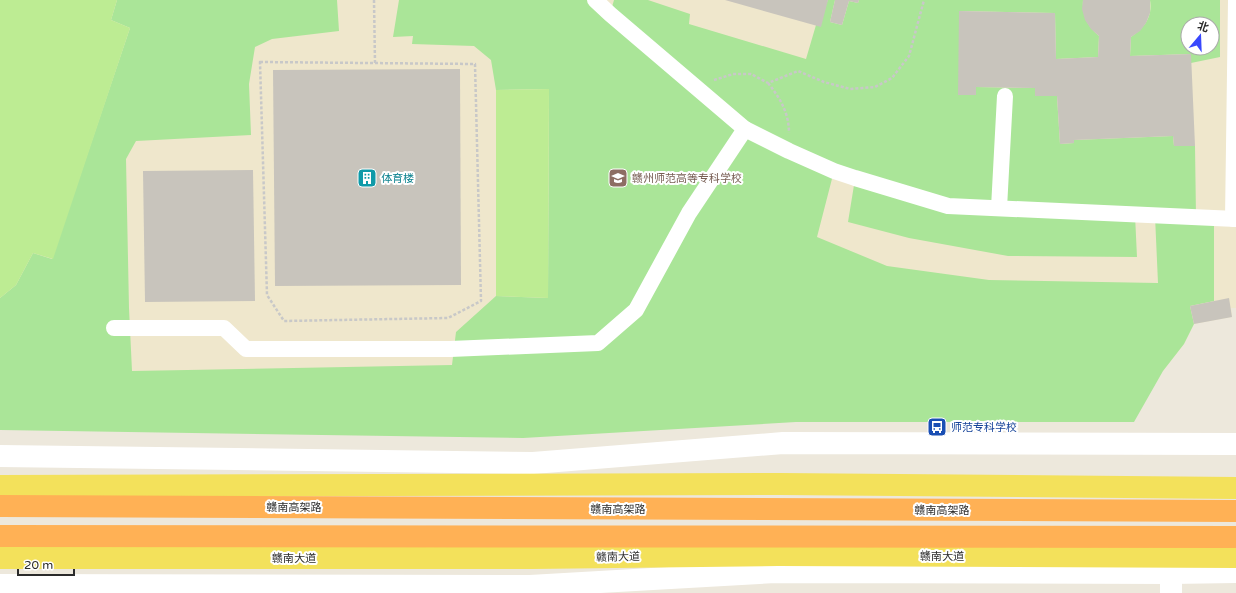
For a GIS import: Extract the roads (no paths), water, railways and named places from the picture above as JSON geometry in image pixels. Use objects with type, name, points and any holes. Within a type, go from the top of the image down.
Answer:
[{"type":"highway","name":"赣南高架路","points":[[0,506],[1236,512]]},
{"type":"highway","points":[[0,536],[1236,538]]},
{"type":"main road","points":[[0,486],[780,484],[1236,488]]},
{"type":"main road","name":"赣南大道","points":[[0,558],[532,558],[778,555],[1236,557]]},
{"type":"street","points":[[595,0],[745,129],[834,171],[948,206],[1235,219],[1236,0]]},
{"type":"street","points":[[999,208],[1006,96]]},
{"type":"street","points":[[114,328],[224,328],[246,349],[450,349],[598,343],[636,310],[689,213],[745,129]]},
{"type":"street","points":[[0,456],[533,463],[782,443],[1236,444]]},
{"type":"street","points":[[13,587],[530,586],[576,588],[607,587],[775,572],[1171,583],[1236,572]]},
{"type":"place","name":"体育楼","points":[[367,178]]},
{"type":"place","name":"赣州师范高等专科学校","points":[[618,178]]},
{"type":"place","name":"师范专科学校","points":[[937,427]]}]
